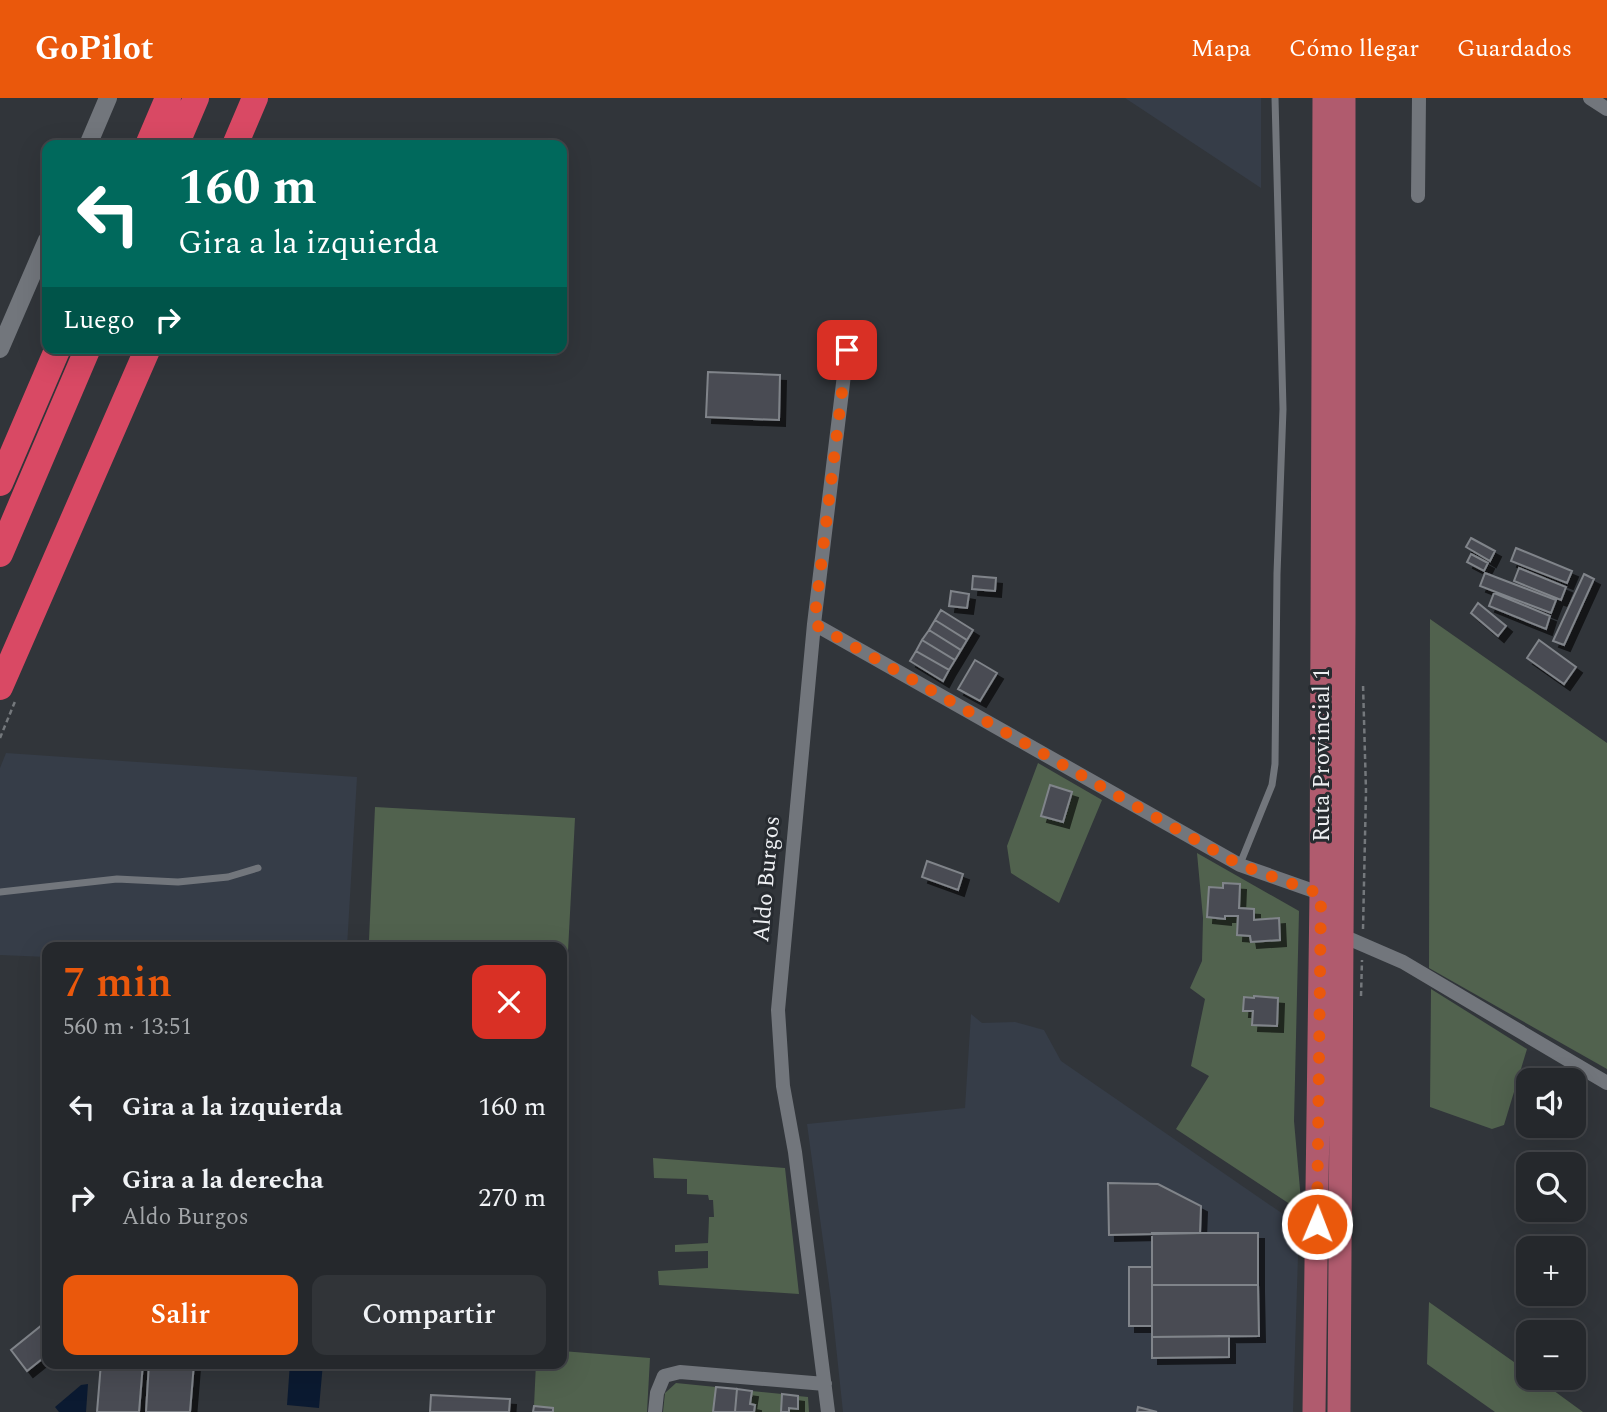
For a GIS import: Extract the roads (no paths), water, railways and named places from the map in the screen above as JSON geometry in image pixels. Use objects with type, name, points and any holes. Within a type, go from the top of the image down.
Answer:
[{"type":"highway","points":[[150,140],[168,98]]},
{"type":"highway","points":[[178,140],[196,98]]},
{"type":"highway","points":[[237,140],[255,98]]},
{"type":"highway","points":[[0,483],[55,354]]},
{"type":"highway","points":[[0,554],[85,354]]},
{"type":"highway","points":[[0,687],[145,354]]},
{"type":"main road","name":"Ruta Provincial 1","points":[[1324,98],[1332,896]]},
{"type":"main road","name":"Ruta Provincial 1","points":[[1314,1412],[1332,896],[1344,98]]},
{"type":"main road","name":"Ruta Provincial 1","points":[[1331,932],[1339,1412]]},
{"type":"street","points":[[90,140],[108,98]]},
{"type":"street","points":[[1418,196],[1419,98]]},
{"type":"street","points":[[1590,98],[1607,109]]},
{"type":"street","points":[[0,349],[42,252]]},
{"type":"street","name":"Aldo Burgos","points":[[828,1412],[795,1152],[783,1086],[778,1010],[814,624],[847,350]]},
{"type":"street","points":[[814,624],[1240,865],[1332,896]]},
{"type":"street","points":[[1331,932],[1403,962],[1607,1083]]},
{"type":"street","points":[[655,1412],[657,1393],[664,1376],[680,1372],[825,1384]]},
{"type":"lane","points":[[1240,865],[1272,785],[1275,764],[1277,574],[1283,409],[1275,98]]},
{"type":"lane","points":[[0,892],[117,879],[178,882],[228,877],[258,868]]},
{"type":"water","points":[[290,1369],[322,1369],[319,1408],[287,1405]]},
{"type":"water","points":[[88,1384],[86,1412],[59,1412],[55,1407],[81,1385]]}]
